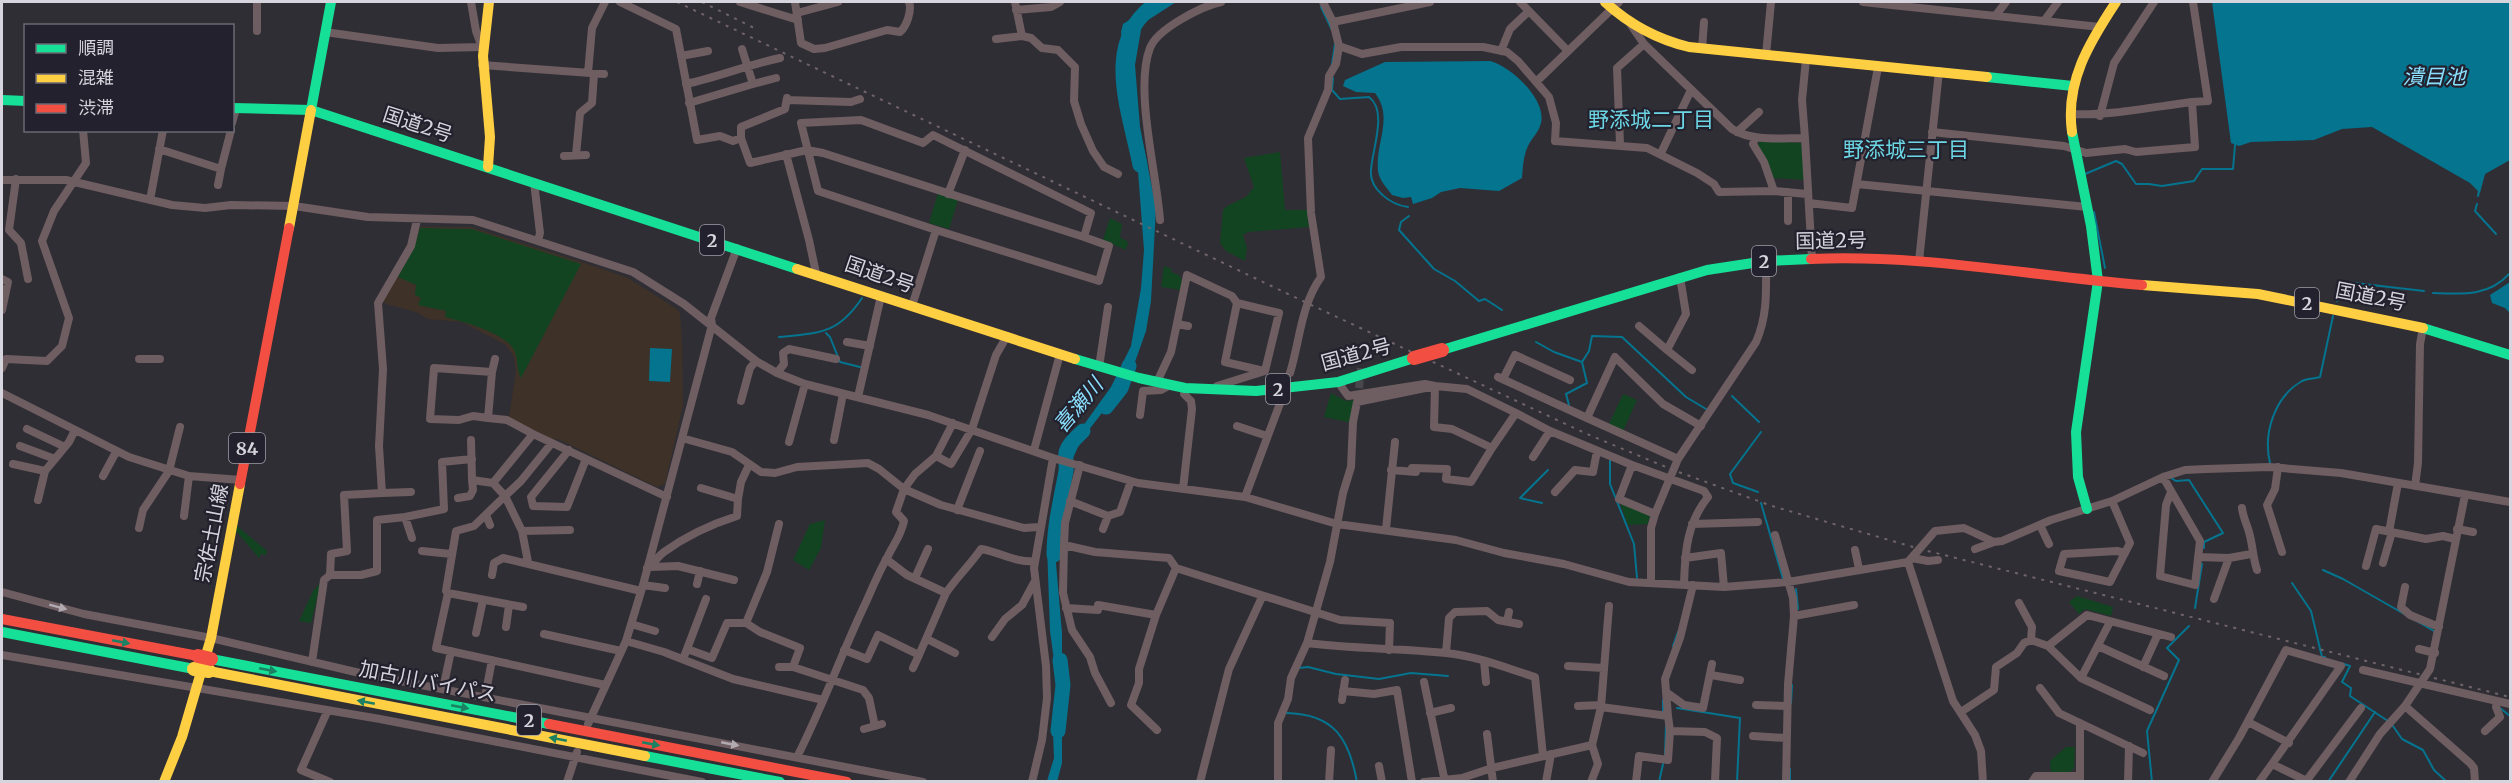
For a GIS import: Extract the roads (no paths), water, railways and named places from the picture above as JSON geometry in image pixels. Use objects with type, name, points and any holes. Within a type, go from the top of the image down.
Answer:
[{"type":"main road","name":"宗佐土山線","points":[[164,782],[182,737],[211,638],[331,2]]},
{"type":"main road","points":[[488,167],[493,147],[482,65],[482,47],[489,2]]},
{"type":"main road","points":[[2087,508],[2078,477],[2076,432],[2098,281],[2096,258],[2070,114],[2073,86],[2081,59],[2116,2]]},
{"type":"main road","points":[[1612,4],[1631,25],[1669,43],[1702,49],[2073,86]]},
{"type":"main road","points":[[2,100],[24,101]]},
{"type":"main road","name":"国道2号","points":[[234,109],[311,110],[816,273],[1098,367],[1185,388],[1219,391],[1266,390],[1338,382],[1680,277],[1766,261],[1851,257],[1919,261],[2055,274],[2098,281],[2258,294],[2423,328],[2511,355]]},
{"type":"main road","name":"加古川バイパス","points":[[2,619],[203,664],[780,782]]},
{"type":"main road","name":"加古川バイパス","points":[[2,634],[203,664],[847,782]]},
{"type":"street","points":[[257,2],[257,31]]},
{"type":"street","points":[[325,32],[438,48],[482,47],[476,31],[471,2]]},
{"type":"street","points":[[576,155],[580,113],[592,103],[592,28],[605,2]]},
{"type":"street","points":[[620,2],[676,29],[697,140],[720,136],[733,141],[741,138]]},
{"type":"street","points":[[740,2],[797,16],[838,2]]},
{"type":"street","points":[[795,2],[801,43],[814,49],[825,48],[887,30],[900,32],[905,28],[909,2]]},
{"type":"street","points":[[1022,36],[1016,6],[1051,8],[1060,2]]},
{"type":"street","points":[[1160,220],[1148,130],[1145,79],[1150,48],[1160,33],[1211,4],[1221,2]]},
{"type":"street","points":[[1290,373],[1305,308],[1313,288],[1321,277],[1311,213],[1308,138],[1328,90],[1329,76],[1336,64],[1339,46],[1333,22],[1323,2]]},
{"type":"street","points":[[1333,22],[1425,2]]},
{"type":"street","points":[[1520,2],[1568,51]]},
{"type":"street","points":[[1766,55],[1772,2]]},
{"type":"street","points":[[1863,2],[1916,4],[1951,11],[2100,27]]},
{"type":"street","points":[[1951,11],[1957,2]]},
{"type":"street","points":[[1996,15],[2006,2]]},
{"type":"street","points":[[2044,21],[2058,2]]},
{"type":"street","points":[[2100,116],[2114,63],[2154,2]]},
{"type":"street","points":[[2070,114],[2100,116],[2119,110],[2208,101],[2193,2]]},
{"type":"street","points":[[1536,82],[1612,4]]},
{"type":"street","points":[[1501,51],[1510,29],[1529,11]]},
{"type":"street","points":[[1702,49],[1704,22]]},
{"type":"street","points":[[1631,25],[1644,44],[1717,117],[1737,132],[1755,138],[1804,138]]},
{"type":"street","points":[[996,39],[1022,36],[1030,38],[1042,48],[1058,50],[1075,68],[1074,101],[1081,124],[1093,151],[1104,167],[1118,174]]},
{"type":"street","points":[[1620,144],[1617,68],[1644,44]]},
{"type":"street","points":[[1339,46],[1362,54],[1401,47],[1483,47],[1507,52],[1549,97],[1556,123],[1556,141],[1620,144],[1647,148],[1661,153],[1714,184],[1719,192],[1774,191],[1807,194]]},
{"type":"street","points":[[742,49],[753,84]]},
{"type":"street","points":[[681,56],[708,51]]},
{"type":"street","points":[[686,84],[712,78],[747,65],[780,58]]},
{"type":"street","points":[[1806,59],[1802,100],[1812,259]]},
{"type":"street","points":[[482,65],[604,74]]},
{"type":"street","points":[[1809,203],[1852,208],[1878,67]]},
{"type":"street","points":[[1919,261],[1939,71]]},
{"type":"street","points":[[689,103],[776,78]]},
{"type":"street","points":[[1661,153],[1691,90]]},
{"type":"street","points":[[783,120],[787,98],[851,102],[860,99]]},
{"type":"street","points":[[1932,132],[2064,146],[2086,153],[2125,149],[2136,152],[2195,147],[2192,102]]},
{"type":"street","points":[[785,109],[741,127],[741,138],[750,163],[807,150],[823,153],[1084,237],[1109,246],[1098,281],[818,191],[807,150],[801,123],[861,120],[922,143],[933,135],[1091,213],[1084,237]]},
{"type":"street","points":[[1737,132],[1759,112]]},
{"type":"street","points":[[2,368],[6,359],[47,361],[62,346],[69,318],[42,241],[54,211],[86,163],[83,132]]},
{"type":"street","points":[[150,200],[163,132]]},
{"type":"street","points":[[218,185],[230,132]]},
{"type":"street","points":[[1755,138],[1753,144],[1764,162],[1774,191]]},
{"type":"street","points":[[159,149],[221,169]]},
{"type":"street","points":[[948,194],[965,150]]},
{"type":"street","points":[[786,154],[816,273]]},
{"type":"street","points":[[564,156],[586,155]]},
{"type":"street","points":[[16,179],[9,230],[21,243],[28,279]]},
{"type":"street","points":[[2,180],[74,182],[172,205],[204,208],[231,205],[294,206],[362,216],[417,220],[473,220],[633,272],[662,289],[712,325],[756,361],[777,373],[805,384],[953,423],[1054,458],[1131,481],[1245,497],[1337,524],[1456,540],[1504,554],[1564,564],[1616,580],[1724,587],[1788,582],[1910,560],[1938,560]]},
{"type":"street","points":[[534,182],[540,233],[538,241]]},
{"type":"street","points":[[1857,184],[2087,207]]},
{"type":"street","points":[[1788,192],[1788,221]]},
{"type":"street","points":[[382,493],[379,446],[383,369],[378,303],[411,246],[417,220]]},
{"type":"street","points":[[912,306],[936,230]]},
{"type":"street","points":[[589,721],[631,624],[712,325],[711,318],[736,248]]},
{"type":"street","points":[[1651,583],[1652,528],[1669,479],[1678,459],[1756,342],[1763,326],[1766,261]]},
{"type":"street","points":[[1140,415],[1143,391],[1161,390],[1163,384],[1187,274],[1232,296],[1238,303],[1279,313],[1265,372]]},
{"type":"street","points":[[1667,350],[1686,314],[1680,277]]},
{"type":"street","points":[[2,279],[8,282],[2,310]]},
{"type":"street","points":[[858,397],[881,296]]},
{"type":"street","points":[[1238,303],[1225,362],[1265,372]]},
{"type":"street","points":[[1098,367],[1108,307]]},
{"type":"street","points":[[1177,324],[1188,326]]},
{"type":"street","points":[[1639,326],[1692,370]]},
{"type":"street","points":[[2415,486],[2418,463],[2420,344],[2423,328]]},
{"type":"street","points":[[936,456],[951,464],[972,429],[996,355],[1007,336]]},
{"type":"street","points":[[846,342],[870,346]]},
{"type":"street","points":[[777,373],[784,364],[783,353],[789,349],[809,349],[836,359]]},
{"type":"street","points":[[1034,450],[1060,354]]},
{"type":"street","points":[[1570,380],[1562,372],[1515,355],[1500,378],[1678,459]]},
{"type":"street","points":[[1587,418],[1615,357],[1663,404],[1701,426]]},
{"type":"street","points":[[140,360],[160,358]]},
{"type":"street","points":[[488,418],[495,359]]},
{"type":"street","points":[[741,401],[740,390],[750,368],[756,361]]},
{"type":"street","points":[[492,372],[434,368],[430,419],[459,420],[473,416],[507,420],[551,444],[569,450],[667,497]]},
{"type":"street","points":[[1265,372],[1216,386],[1266,390]]},
{"type":"street","points":[[1338,382],[1348,396],[1425,384],[1467,389],[1550,431],[1632,465],[1704,491],[1708,497],[1696,511],[1684,558],[1684,584]]},
{"type":"street","points":[[789,442],[805,384]]},
{"type":"street","points":[[1435,386],[1434,427],[1452,429],[1492,448]]},
{"type":"street","points":[[1278,782],[1278,723],[1288,699],[1291,678],[1307,643],[1330,562],[1351,467],[1353,422],[1357,402],[1435,386]]},
{"type":"street","points":[[1183,489],[1192,409],[1191,401],[1184,394],[1185,388]]},
{"type":"street","points":[[2,393],[116,452],[189,476],[241,480]]},
{"type":"street","points":[[834,440],[843,394]]},
{"type":"street","points":[[1245,497],[1282,398]]},
{"type":"street","points":[[1412,468],[1447,470],[1446,479],[1471,482],[1516,413]]},
{"type":"street","points":[[785,421],[794,424]]},
{"type":"street","points":[[797,757],[886,559],[899,539],[904,521],[897,515],[896,508],[904,489],[915,474],[936,456],[953,423]]},
{"type":"street","points":[[1237,426],[1267,436]]},
{"type":"street","points":[[139,528],[143,510],[169,471],[180,427]]},
{"type":"street","points":[[27,429],[65,447]]},
{"type":"street","points":[[38,500],[45,471],[65,447],[75,430]]},
{"type":"street","points":[[1533,457],[1550,431]]},
{"type":"street","points":[[493,483],[533,434]]},
{"type":"street","points":[[682,438],[732,452],[761,472],[775,474],[797,467],[868,463],[904,489],[957,510],[1024,528],[1039,527]]},
{"type":"street","points":[[458,498],[470,496],[473,490],[471,440]]},
{"type":"street","points":[[1386,529],[1395,442]]},
{"type":"street","points":[[551,444],[521,481],[474,526],[456,531],[446,591],[448,593],[436,648],[605,685]]},
{"type":"street","points":[[21,446],[55,459]]},
{"type":"street","points":[[569,450],[531,497],[533,506],[567,507],[586,459]]},
{"type":"street","points":[[957,510],[980,451]]},
{"type":"street","points":[[1555,492],[1575,470],[1593,472],[1597,451]]},
{"type":"street","points":[[103,476],[116,452]]},
{"type":"street","points":[[1032,782],[1042,740],[1047,698],[1035,561],[1039,527],[1054,458]]},
{"type":"street","points":[[312,662],[324,580],[330,575],[361,575],[376,571],[377,520],[405,517],[444,508],[442,462],[472,459]]},
{"type":"street","points":[[13,464],[45,471]]},
{"type":"street","points":[[647,568],[666,551],[716,522],[737,516],[741,482],[748,465]]},
{"type":"street","points":[[1079,465],[1064,545],[1063,593],[1072,630],[1090,657],[1095,673],[1111,703]]},
{"type":"street","points":[[1632,465],[1618,499],[1656,514]]},
{"type":"street","points":[[2278,467],[2275,489],[2267,505],[2282,552]]},
{"type":"street","points":[[1975,549],[2112,501],[2163,477],[2185,470],[2278,467],[2341,473],[2511,502]]},
{"type":"street","points":[[1391,470],[1424,472]]},
{"type":"street","points":[[184,516],[189,476]]},
{"type":"street","points":[[2163,477],[2200,541],[2195,585],[2160,576],[2166,505],[2171,492]]},
{"type":"street","points":[[472,480],[493,483],[505,496],[522,531],[528,562]]},
{"type":"street","points":[[1071,501],[1108,516],[1120,512],[1131,481]]},
{"type":"street","points":[[2383,563],[2391,532],[2398,483]]},
{"type":"street","points":[[701,489],[738,499]]},
{"type":"street","points":[[330,575],[331,554],[347,551],[344,495],[411,492]]},
{"type":"street","points":[[2349,782],[2380,734],[2405,706],[2430,669],[2465,495]]},
{"type":"street","points":[[2112,501],[2130,543],[2125,553],[2110,582],[2059,571],[2064,554],[2117,551],[2125,553]]},
{"type":"street","points":[[2241,508],[2250,534],[2251,554],[2257,570]]},
{"type":"street","points":[[486,515],[489,525]]},
{"type":"street","points":[[1103,529],[1108,516]]},
{"type":"street","points":[[405,517],[412,538]]},
{"type":"street","points":[[2232,518],[2243,518]]},
{"type":"street","points":[[1692,524],[1758,522]]},
{"type":"street","points":[[746,622],[767,572],[779,524]]},
{"type":"street","points":[[2040,525],[2049,544]]},
{"type":"street","points":[[1910,560],[1935,531],[1964,528],[1994,542]]},
{"type":"street","points":[[2366,566],[2376,529],[2426,539],[2443,536],[2455,539]]},
{"type":"street","points":[[2457,529],[2472,532]]},
{"type":"street","points":[[522,531],[570,530]]},
{"type":"street","points":[[1775,535],[1793,598],[1794,616],[1787,706],[1786,782]]},
{"type":"street","points":[[775,539],[785,540]]},
{"type":"street","points":[[1779,547],[1788,544]]},
{"type":"street","points":[[1064,545],[1095,552],[1168,558],[1176,568],[1316,614],[1340,620],[1390,623],[1389,650]]},
{"type":"street","points":[[915,578],[928,549]]},
{"type":"street","points":[[913,668],[946,593],[981,549],[994,551],[1016,561],[1035,561]]},
{"type":"street","points":[[1855,550],[1859,569]]},
{"type":"street","points":[[422,551],[451,554]]},
{"type":"street","points":[[1684,558],[1721,553],[1724,587]]},
{"type":"street","points":[[2198,557],[2229,558],[2251,554]]},
{"type":"street","points":[[492,575],[494,563],[503,558],[642,588],[665,588]]},
{"type":"street","points":[[2214,599],[2214,584],[2229,558]]},
{"type":"street","points":[[886,559],[915,578],[946,593]]},
{"type":"street","points":[[1910,560],[1953,701],[1975,735],[1981,751],[1983,782]]},
{"type":"street","points":[[647,568],[678,566],[735,580]]},
{"type":"street","points":[[1156,730],[1131,705],[1139,683],[1139,669],[1156,615],[1176,568]]},
{"type":"street","points":[[697,584],[700,571]]},
{"type":"street","points":[[992,637],[1005,619],[1022,605],[1035,581]]},
{"type":"street","points":[[1635,782],[1640,756],[1668,760],[1670,731],[1665,679],[1680,638],[1693,585]]},
{"type":"street","points":[[2405,587],[2401,607],[2410,615],[2439,627]]},
{"type":"street","points":[[2,592],[84,614],[211,638],[589,721],[797,757],[923,782]]},
{"type":"street","points":[[448,593],[523,607]]},
{"type":"street","points":[[1200,782],[1229,669],[1262,597]]},
{"type":"street","points":[[683,659],[706,599]]},
{"type":"street","points":[[476,633],[483,600]]},
{"type":"street","points":[[1469,602],[1470,611]]},
{"type":"street","points":[[2019,603],[2032,627],[2031,640]]},
{"type":"street","points":[[506,627],[510,605]]},
{"type":"street","points":[[1066,608],[1098,610],[1098,605],[1156,615]]},
{"type":"street","points":[[1794,616],[1854,605]]},
{"type":"street","points":[[1591,782],[1598,764],[1592,745],[1601,706],[1609,606]]},
{"type":"street","points":[[1446,653],[1449,618],[1455,612],[1487,611],[1498,620],[1520,624]]},
{"type":"street","points":[[1506,621],[1509,612]]},
{"type":"street","points":[[2048,646],[2087,615],[2171,637]]},
{"type":"street","points":[[687,649],[712,658],[727,623],[746,622],[760,632],[804,649],[793,667]]},
{"type":"street","points":[[2081,678],[2110,622]]},
{"type":"street","points":[[631,624],[655,631]]},
{"type":"street","points":[[544,634],[621,651]]},
{"type":"street","points":[[2143,667],[2158,634]]},
{"type":"street","points":[[844,650],[867,659],[878,635],[919,655]]},
{"type":"street","points":[[927,639],[955,653]]},
{"type":"street","points":[[626,640],[733,679],[823,700]]},
{"type":"street","points":[[1961,712],[1994,690],[1996,667],[2017,653],[2024,643],[2031,640],[2048,646],[2081,678],[2150,710]]},
{"type":"street","points":[[1307,643],[1349,649],[1446,653],[1506,666],[1535,677],[1547,755],[1546,782]]},
{"type":"street","points":[[2098,646],[2164,676]]},
{"type":"street","points":[[2419,649],[2434,653]]},
{"type":"street","points":[[2212,782],[2248,722],[2286,650],[2341,666],[2289,743],[2259,782]]},
{"type":"street","points":[[443,689],[451,651]]},
{"type":"street","points":[[2,655],[327,712],[380,719],[576,755],[702,782]]},
{"type":"street","points":[[485,697],[492,660]]},
{"type":"street","points":[[1484,661],[1486,682]]},
{"type":"street","points":[[1568,666],[1579,662],[1604,668]]},
{"type":"street","points":[[1666,692],[1683,705],[1704,708],[1712,664]]},
{"type":"street","points":[[779,667],[793,667],[864,690],[878,725],[864,729]]},
{"type":"street","points":[[2363,670],[2372,677],[2511,704]]},
{"type":"street","points":[[1711,675],[1740,680]]},
{"type":"street","points":[[1342,700],[1345,680]]},
{"type":"street","points":[[1424,682],[1445,781]]},
{"type":"street","points":[[2040,688],[2059,712],[2143,753]]},
{"type":"street","points":[[1343,691],[1374,694],[1397,690],[1412,782]]},
{"type":"street","points":[[2127,710],[2131,701]]},
{"type":"street","points":[[2485,731],[2500,717],[2496,707],[2497,701]]},
{"type":"street","points":[[1756,705],[1787,706]]},
{"type":"street","points":[[1578,706],[1601,706],[1668,716]]},
{"type":"street","points":[[2405,706],[2438,740],[2474,768],[2475,782]]},
{"type":"street","points":[[1430,712],[1451,708]]},
{"type":"street","points":[[2272,764],[2308,781],[2361,708]]},
{"type":"street","points":[[327,712],[301,770],[330,782]]},
{"type":"street","points":[[2248,722],[2289,743]]},
{"type":"street","points":[[2032,782],[2036,776],[2080,779],[2080,723]]},
{"type":"street","points":[[1670,731],[1705,732],[1717,738],[1715,782]]},
{"type":"street","points":[[1487,734],[1493,782]]},
{"type":"street","points":[[1753,736],[1786,738]]},
{"type":"street","points":[[1424,782],[1468,779],[1492,768],[1592,745]]},
{"type":"street","points":[[2128,782],[2129,746]]},
{"type":"street","points":[[1329,782],[1331,750]]},
{"type":"street","points":[[567,782],[576,755]]},
{"type":"street","points":[[1717,759],[1726,760]]},
{"type":"street","points":[[1379,766],[1382,782]]},
{"type":"water","points":[[1158,2],[1176,2],[1142,24],[1135,65],[1140,127],[1156,208],[1151,301],[1146,331],[1135,362],[1119,391],[1081,440],[1062,483],[1054,540],[1062,633],[1062,763],[1057,782],[1047,781],[1054,758],[1053,732],[1057,683],[1050,631],[1047,545],[1059,481],[1066,464],[1070,444],[1111,387],[1131,346],[1141,288],[1144,250],[1136,145],[1121,73],[1124,53],[1121,32],[1123,24]]},
{"type":"water","name":"潰目池","points":[[2212,2],[2510,2],[2510,160],[2485,174],[2480,193],[2470,183],[2372,127],[2342,129],[2314,140],[2251,142],[2239,146],[2231,143]]},
{"type":"water","points":[[1490,61],[1499,64],[1518,77],[1527,86],[1539,106],[1542,117],[1540,126],[1526,150],[1522,178],[1499,191],[1460,188],[1441,192],[1432,198],[1413,204],[1411,197],[1403,198],[1392,195],[1378,171],[1384,121],[1380,102],[1375,93],[1356,92],[1343,86],[1345,80],[1385,62]]},
{"type":"water","points":[[2510,282],[2510,313],[2505,308],[2492,303],[2490,295]]},
{"type":"water","points":[[650,348],[672,349],[670,382],[649,381]]},
{"type":"waterway","name":"喜瀬川","points":[[1140,165],[1126,99],[1123,77],[1124,56],[1129,36],[1140,18],[1158,2]]},
{"type":"waterway","points":[[1321,7],[1332,30]]},
{"type":"waterway","points":[[1332,65],[1335,44]]},
{"type":"waterway","points":[[1333,78],[1332,90],[1340,99],[1369,97],[1375,103],[1378,131],[1371,177],[1382,195],[1401,206],[1408,207]]},
{"type":"waterway","points":[[2085,174],[2116,161],[2122,164],[2136,184],[2162,186],[2194,181],[2202,169],[2233,169],[2235,145]]},
{"type":"waterway","points":[[2478,196],[2479,191]]},
{"type":"waterway","points":[[2477,204],[2475,211],[2496,234]]},
{"type":"waterway","points":[[2094,212],[2105,268]]},
{"type":"waterway","points":[[1409,216],[1401,222],[1399,230],[1434,269],[1455,281],[1479,301],[1485,299],[1502,310]]},
{"type":"waterway","points":[[2433,293],[2474,293],[2492,287],[2509,274]]},
{"type":"waterway","points":[[2337,301],[2341,285],[2346,282],[2424,291]]},
{"type":"waterway","points":[[779,337],[827,330],[845,319],[862,298]]},
{"type":"waterway","points":[[2270,463],[2268,440],[2273,417],[2284,396],[2292,388],[2304,380],[2320,377],[2333,316]]},
{"type":"waterway","points":[[826,333],[830,337],[840,362],[864,368]]},
{"type":"waterway","points":[[1536,342],[1554,352],[1582,362],[1589,351],[1592,336],[1622,337],[1686,397],[1706,409]]},
{"type":"waterway","points":[[1569,405],[1566,394],[1587,383],[1582,362]]},
{"type":"waterway","name":"喜瀬川","points":[[1106,407],[1121,388],[1129,366]]},
{"type":"waterway","points":[[1732,396],[1759,422]]},
{"type":"waterway","name":"喜瀬川","points":[[1054,555],[1056,523],[1066,471],[1066,453],[1083,431]]},
{"type":"waterway","points":[[1758,492],[1733,483],[1730,474],[1761,432]]},
{"type":"waterway","points":[[1610,457],[1610,484],[1634,544],[1637,578]]},
{"type":"waterway","points":[[1542,503],[1520,498],[1548,470]]},
{"type":"waterway","points":[[2171,478],[2176,481],[2189,480],[2223,533],[2204,542],[2204,548]]},
{"type":"waterway","points":[[1761,503],[1783,579]]},
{"type":"waterway","points":[[2195,608],[2202,564]]},
{"type":"waterway","points":[[2323,570],[2434,631]]},
{"type":"waterway","points":[[2292,583],[2311,611],[2322,657],[2325,657]]},
{"type":"waterway","points":[[1796,589],[1798,609]]},
{"type":"waterway","points":[[2152,782],[2147,731],[2179,660],[2167,648],[2189,626]]},
{"type":"waterway","points":[[1673,646],[1678,632]]},
{"type":"waterway","name":"喜瀬川","points":[[1058,731],[1063,685],[1060,660]]},
{"type":"waterway","points":[[2341,663],[2350,666],[2342,682],[2351,688],[2350,696],[2388,721]]},
{"type":"waterway","points":[[1299,668],[1308,667],[1336,674],[1379,679],[1411,673],[1448,676]]},
{"type":"waterway","points":[[1791,703],[1792,685]]},
{"type":"waterway","points":[[1663,700],[1663,712]]},
{"type":"waterway","points":[[1677,708],[1740,718],[1737,782]]},
{"type":"waterway","points":[[2500,708],[2510,716]]},
{"type":"waterway","points":[[2328,782],[2375,712]]},
{"type":"waterway","points":[[1286,713],[1303,714],[1316,718],[1337,731],[1349,753],[1357,782]]},
{"type":"waterway","points":[[1665,755],[1666,725]]},
{"type":"waterway","points":[[2393,726],[2402,739],[2423,750],[2434,770],[2447,782]]},
{"type":"waterway","points":[[1659,782],[1663,764]]},
{"type":"waterway","points":[[1790,769],[1790,781]]},
{"type":"tunnel","points":[[1358,400],[1361,367]]},
{"type":"railway","points":[[677,2],[1307,303],[1587,434],[1673,470],[1772,506],[1920,549],[2510,697]]},
{"type":"railway","points":[[702,2],[756,29]]},
{"type":"district","name":"野添城二丁目","points":[[1651,119]]},
{"type":"district","name":"野添城三丁目","points":[[1906,149]]}]
